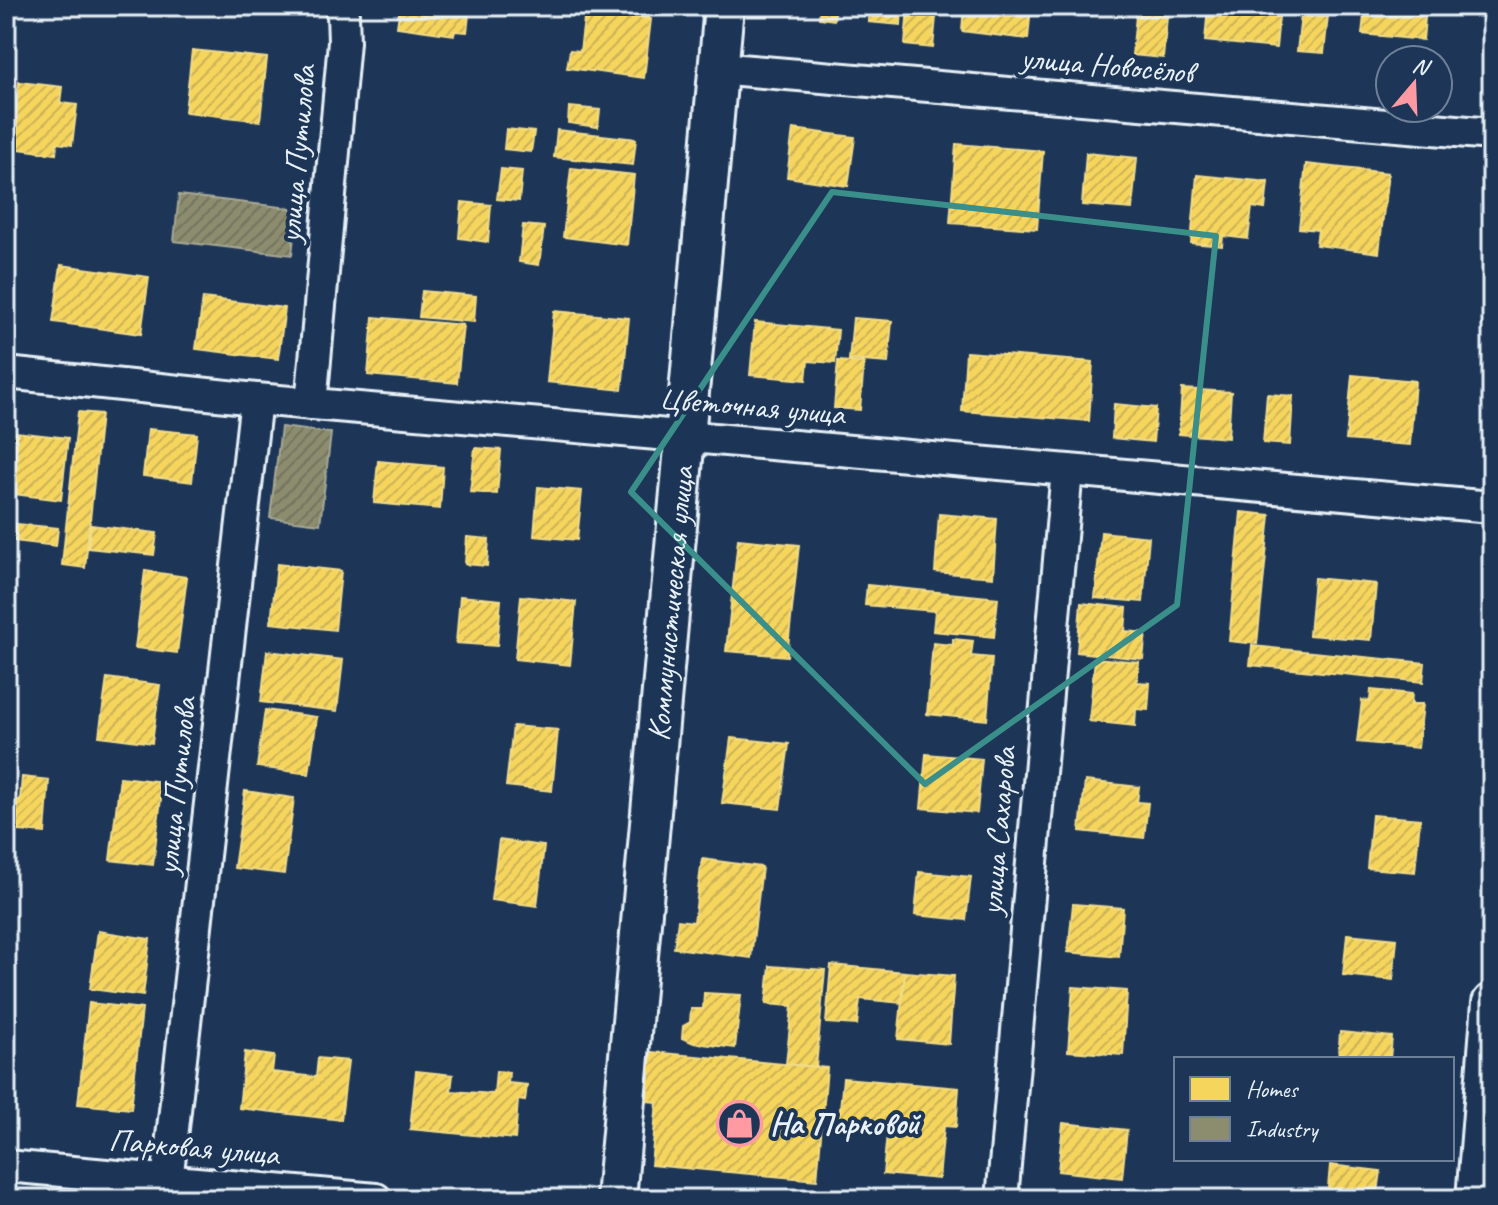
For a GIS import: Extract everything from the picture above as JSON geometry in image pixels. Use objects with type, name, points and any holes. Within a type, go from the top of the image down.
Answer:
[{"type":"street","name":"улица Путилова","points":[[311,404],[344,42],[343,14],[339,6]]},
{"type":"street","name":"Коммунистическая улица","points":[[616,1199],[724,6]]},
{"type":"street","name":"улица Новосёлов","points":[[716,68],[1492,134]]},
{"type":"street","name":"Цветочная улица","points":[[6,373],[311,404],[1492,507]]},
{"type":"street","name":"улица Путилова","points":[[167,1181],[256,399]]},
{"type":"street","name":"улица Сахарова","points":[[1002,1199],[1067,470]]},
{"type":"street","points":[[1476,1199],[1492,1003]]},
{"type":"street","name":"Парковая улица","points":[[6,1166],[376,1199]]},
{"type":"highlighted area","points":[[832,192],[1216,236],[1177,605],[925,784],[631,492]]},
{"type":"building: Homes","points":[[400,6],[470,6],[467,32],[455,31],[454,35],[397,27]]},
{"type":"building: Homes","points":[[587,6],[650,6],[649,19],[587,11]]},
{"type":"building: Homes","points":[[820,6],[836,6],[834,20],[819,18]]},
{"type":"building: Homes","points":[[870,6],[902,6],[901,25],[868,22]]},
{"type":"building: Homes","points":[[908,6],[937,6],[933,48],[905,45]]},
{"type":"building: Homes","points":[[964,6],[1031,6],[1028,39],[962,31]]},
{"type":"building: Homes","points":[[1137,6],[1168,6],[1163,58],[1132,55]]},
{"type":"building: Homes","points":[[1208,6],[1280,6],[1276,48],[1205,41]]},
{"type":"building: Homes","points":[[1302,6],[1329,6],[1324,53],[1297,51]]},
{"type":"building: Homes","points":[[1356,6],[1426,6],[1423,40],[1362,34],[1364,16],[1355,15]]},
{"type":"building: Homes","points":[[585,11],[651,19],[644,78],[567,68],[570,50],[580,51]]},
{"type":"building: Homes","points":[[192,50],[267,58],[260,121],[185,112]]},
{"type":"building: Homes","points":[[19,82],[62,87],[60,103],[77,105],[72,145],[57,143],[56,154],[11,148]]},
{"type":"building: Homes","points":[[569,107],[600,110],[598,127],[568,123]]},
{"type":"building: Homes","points":[[506,129],[534,132],[531,152],[504,149]]},
{"type":"building: Homes","points":[[793,129],[855,137],[848,186],[787,177]]},
{"type":"building: Homes","points":[[557,130],[636,139],[633,165],[554,157]]},
{"type":"building: Homes","points":[[956,144],[1043,151],[1037,229],[950,223]]},
{"type":"building: Homes","points":[[1086,153],[1137,158],[1132,209],[1082,205]]},
{"type":"building: Homes","points":[[1306,164],[1388,173],[1379,253],[1316,245],[1318,230],[1299,228]]},
{"type":"building: Homes","points":[[571,168],[634,175],[627,245],[563,237]]},
{"type":"building: Homes","points":[[501,169],[522,171],[519,201],[497,199]]},
{"type":"building: Homes","points":[[1197,175],[1268,182],[1265,209],[1252,207],[1248,239],[1223,236],[1222,246],[1191,243]]},
{"type":"building: Homes","points":[[462,202],[491,205],[488,242],[459,238]]},
{"type":"building: Homes","points":[[523,225],[544,227],[539,265],[519,262]]},
{"type":"building: Homes","points":[[61,265],[149,277],[141,334],[53,322]]},
{"type":"building: Homes","points":[[422,291],[476,296],[474,322],[419,317]]},
{"type":"building: Homes","points":[[203,298],[285,308],[278,359],[196,349]]},
{"type":"building: Homes","points":[[554,311],[629,318],[622,390],[547,382]]},
{"type":"building: Homes","points":[[373,317],[463,325],[457,383],[368,375]]},
{"type":"building: Homes","points":[[853,318],[892,321],[888,363],[849,360]]},
{"type":"building: Homes","points":[[755,322],[838,330],[835,363],[808,361],[806,380],[750,375]]},
{"type":"building: Homes","points":[[966,352],[1093,362],[1089,421],[962,411]]},
{"type":"building: Homes","points":[[838,361],[864,363],[860,410],[834,408]]},
{"type":"building: Homes","points":[[1352,375],[1415,381],[1410,445],[1346,440]]},
{"type":"building: Homes","points":[[1182,389],[1231,392],[1228,438],[1179,434]]},
{"type":"building: Homes","points":[[1267,394],[1293,396],[1290,445],[1263,443]]},
{"type":"building: Homes","points":[[1114,404],[1156,408],[1153,442],[1112,438]]},
{"type":"building: Homes","points":[[78,412],[101,414],[85,568],[62,565]]},
{"type":"building: Homes","points":[[148,429],[197,434],[192,482],[143,476]]},
{"type":"building: Homes","points":[[6,431],[68,438],[61,500],[6,493]]},
{"type":"building: Homes","points":[[475,448],[501,450],[497,494],[470,492]]},
{"type":"building: Homes","points":[[378,461],[443,467],[440,509],[374,503]]},
{"type":"building: Homes","points":[[538,487],[582,491],[577,540],[534,536]]},
{"type":"building: Homes","points":[[1241,512],[1270,515],[1257,644],[1229,641]]},
{"type":"building: Homes","points":[[939,514],[997,519],[993,577],[935,572]]},
{"type":"building: Homes","points":[[6,523],[58,528],[56,546],[6,540]]},
{"type":"building: Homes","points":[[91,525],[157,533],[154,555],[88,548]]},
{"type":"building: Homes","points":[[1101,532],[1149,537],[1143,602],[1095,598]]},
{"type":"building: Homes","points":[[467,537],[489,539],[487,566],[465,564]]},
{"type":"building: Homes","points":[[738,539],[799,545],[787,656],[726,651]]},
{"type":"building: Homes","points":[[277,564],[341,571],[335,630],[271,623]]},
{"type":"building: Homes","points":[[145,571],[187,577],[177,653],[135,648]]},
{"type":"building: Homes","points":[[1314,578],[1376,584],[1371,640],[1309,635]]},
{"type":"building: Homes","points":[[867,585],[998,598],[994,637],[933,631],[935,611],[865,605]]},
{"type":"building: Homes","points":[[460,596],[501,600],[497,646],[456,643]]},
{"type":"building: Homes","points":[[521,596],[576,602],[570,665],[515,659]]},
{"type":"building: Homes","points":[[1081,603],[1127,608],[1125,631],[1146,633],[1143,659],[1077,652]]},
{"type":"building: Homes","points":[[953,639],[973,641],[971,656],[992,658],[987,720],[927,714],[933,643],[953,645]]},
{"type":"building: Homes","points":[[1252,646],[1425,663],[1423,682],[1250,665]]},
{"type":"building: Homes","points":[[267,651],[343,660],[337,711],[261,702]]},
{"type":"building: Homes","points":[[1095,658],[1139,662],[1137,682],[1150,683],[1148,710],[1136,709],[1135,726],[1089,721]]},
{"type":"building: Homes","points":[[107,678],[160,685],[152,743],[99,736]]},
{"type":"building: Homes","points":[[1371,690],[1412,694],[1411,704],[1423,704],[1418,748],[1357,742],[1362,700],[1370,701]]},
{"type":"building: Homes","points":[[265,710],[317,717],[309,774],[257,767]]},
{"type":"building: Homes","points":[[513,726],[558,730],[552,791],[506,786]]},
{"type":"building: Homes","points":[[731,738],[789,744],[780,809],[722,803]]},
{"type":"building: Homes","points":[[926,754],[982,759],[977,813],[921,808]]},
{"type":"building: Homes","points":[[22,777],[49,780],[45,833],[6,830],[6,799],[20,800]]},
{"type":"building: Homes","points":[[120,777],[163,782],[153,865],[110,860]]},
{"type":"building: Homes","points":[[1085,781],[1139,787],[1137,802],[1148,803],[1144,838],[1080,831]]},
{"type":"building: Homes","points":[[245,791],[294,798],[284,874],[234,868]]},
{"type":"building: Homes","points":[[1372,815],[1420,819],[1415,872],[1367,868]]},
{"type":"building: Homes","points":[[499,840],[544,846],[537,906],[491,900]]},
{"type":"building: Homes","points":[[702,859],[762,867],[751,958],[674,948],[678,920],[694,922]]},
{"type":"building: Homes","points":[[919,872],[971,877],[966,920],[915,915]]},
{"type":"building: Homes","points":[[1073,904],[1123,908],[1119,957],[1068,952]]},
{"type":"building: Homes","points":[[98,931],[150,939],[143,996],[90,989]]},
{"type":"building: Homes","points":[[1347,934],[1397,939],[1393,980],[1343,975]]},
{"type":"building: Homes","points":[[831,965],[905,972],[902,1003],[860,999],[857,1025],[826,1023]]},
{"type":"building: Homes","points":[[770,966],[825,970],[816,1067],[786,1064],[792,1006],[766,1004]]},
{"type":"building: Homes","points":[[905,972],[954,976],[949,1044],[898,1039]]},
{"type":"building: Homes","points":[[1073,987],[1127,991],[1123,1055],[1068,1051]]},
{"type":"building: Homes","points":[[704,993],[741,995],[735,1048],[694,1043],[682,1038],[683,1026],[690,1022],[691,1009],[703,1009]]},
{"type":"building: Homes","points":[[89,1003],[142,1009],[131,1109],[78,1104]]},
{"type":"building: Homes","points":[[1340,1032],[1392,1037],[1390,1057],[1338,1057]]},
{"type":"building: Homes","points":[[245,1052],[274,1056],[272,1072],[316,1077],[318,1058],[348,1061],[341,1120],[239,1108]]},
{"type":"building: Homes","points":[[651,1052],[827,1068],[817,1180],[651,1165],[657,1102],[647,1101]]},
{"type":"building: Homes","points":[[416,1071],[453,1075],[451,1091],[494,1094],[496,1071],[509,1072],[508,1083],[527,1085],[525,1101],[518,1100],[515,1139],[410,1129]]},
{"type":"building: Homes","points":[[843,1078],[959,1088],[956,1127],[944,1126],[939,1179],[883,1174],[888,1123],[839,1119]]},
{"type":"building: Homes","points":[[1063,1123],[1127,1130],[1122,1178],[1058,1171]]},
{"type":"building: Homes","points":[[1330,1165],[1381,1171],[1377,1199],[1327,1199]]},
{"type":"building: Industry","points":[[179,195],[297,209],[292,255],[174,241]]},
{"type":"building: Industry","points":[[281,427],[331,433],[320,524],[270,518]]},
{"type":"place","name":"На Парковой","points":[[739,1123]]}]
